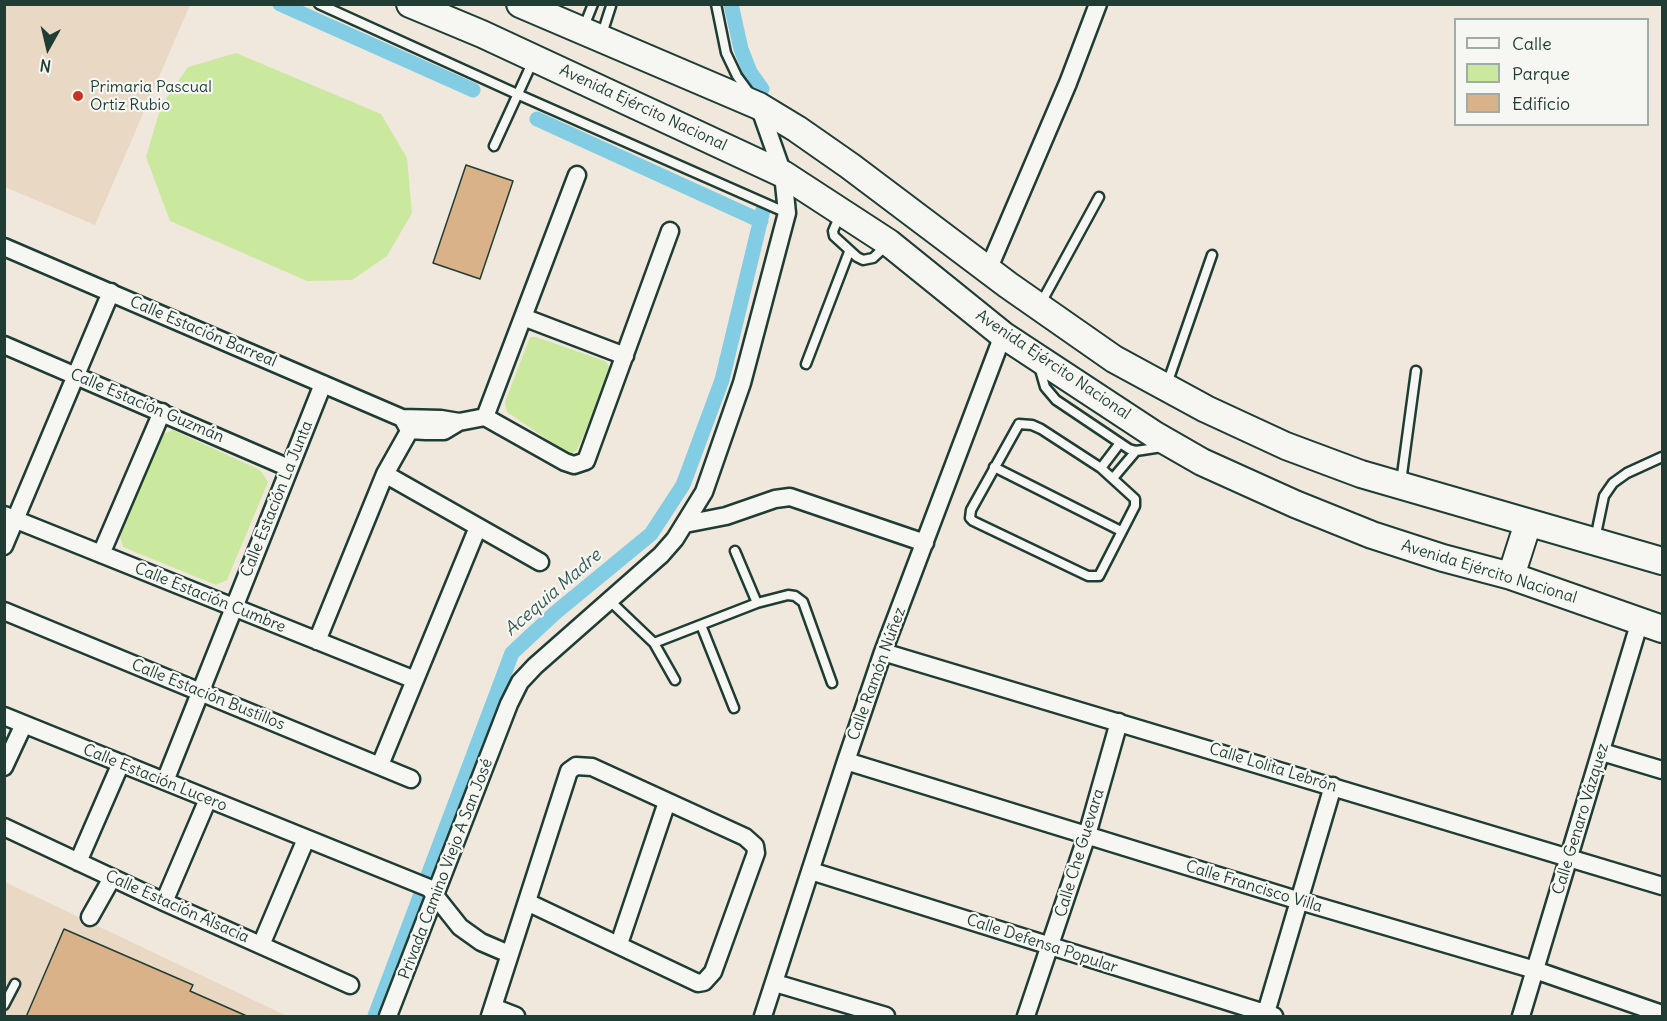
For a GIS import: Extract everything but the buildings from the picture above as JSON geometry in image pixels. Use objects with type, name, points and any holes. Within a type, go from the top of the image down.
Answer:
[{"type":"main road","name":"Avenida Ejército Nacional","points":[[410,4],[534,58],[783,174],[889,243],[1003,335],[1202,462],[1372,535],[1443,558],[1511,576],[1651,625]]},
{"type":"main road","points":[[520,4],[759,106],[850,166],[988,270],[1114,359],[1206,409],[1286,446],[1361,474],[1662,561]]},
{"type":"main road","points":[[1511,576],[1528,523]]},
{"type":"street","points":[[988,270],[1068,83],[1098,4]]},
{"type":"street","points":[[610,601],[661,555],[685,524],[704,492],[742,383],[787,213],[783,174],[759,106]]},
{"type":"street","points":[[485,417],[577,175]]},
{"type":"street","points":[[317,641],[385,474],[409,422],[441,419],[459,423],[485,417],[565,462],[574,465],[586,461],[670,231]]},
{"type":"street","name":"Calle Estación Barreal","points":[[4,247],[409,422]]},
{"type":"street","points":[[4,546],[10,517],[76,376],[111,292]]},
{"type":"street","points":[[524,317],[625,356]]},
{"type":"street","name":"Calle Ramón Núñez","points":[[763,1017],[883,652],[1003,335]]},
{"type":"street","name":"Calle Estación Guzmán","points":[[4,345],[289,468]]},
{"type":"street","name":"Calle Estación La Junta","points":[[165,781],[323,384]]},
{"type":"street","points":[[101,554],[162,412]]},
{"type":"street","points":[[385,474],[540,562]]},
{"type":"street","points":[[685,524],[726,516],[775,499],[790,497],[925,543]]},
{"type":"street","name":"Calle Estación Cumbre","points":[[10,517],[415,680]]},
{"type":"street","points":[[380,765],[478,527]]},
{"type":"street","name":"Privada Camino Viejo A San José","points":[[388,1017],[426,888],[520,682],[610,601]]},
{"type":"street","name":"Calle Estación Bustillos","points":[[4,611],[380,765],[411,780]]},
{"type":"street","name":"Calle Genaro Vázquez","points":[[1521,1017],[1602,752],[1651,625]]},
{"type":"street","name":"Calle Lolita Lebrón","points":[[883,652],[1662,886]]},
{"type":"street","name":"Calle Estación Lucero","points":[[4,716],[426,888]]},
{"type":"street","name":"Calle Che Guevara","points":[[1026,1017],[1087,835],[1119,722]]},
{"type":"street","points":[[4,767],[24,724]]},
{"type":"street","points":[[1602,752],[1662,770]]},
{"type":"street","name":"Calle Francisco Villa","points":[[846,761],[1300,901],[1535,970],[1662,1014]]},
{"type":"street","points":[[78,862],[121,763]]},
{"type":"street","points":[[516,1017],[491,1012],[568,771],[576,766],[591,767],[745,837],[755,846],[756,853],[713,972],[704,982],[698,983],[527,902]]},
{"type":"street","points":[[1268,1016],[1333,786]]},
{"type":"street","points":[[164,902],[208,799]]},
{"type":"street","points":[[619,944],[667,802]]},
{"type":"street","name":"Calle Estación Alsacia","points":[[4,826],[164,902],[350,985]]},
{"type":"street","points":[[261,945],[306,839]]},
{"type":"street","name":"Calle Defensa Popular","points":[[811,871],[1268,1016]]},
{"type":"street","points":[[90,917],[112,878]]},
{"type":"street","points":[[426,888],[460,927],[482,942],[509,954]]},
{"type":"street","points":[[775,983],[886,1017]]},
{"type":"lane","points":[[319,4],[787,213]]},
{"type":"lane","points":[[591,35],[593,4]]},
{"type":"lane","points":[[716,4],[726,53],[737,76],[759,106]]},
{"type":"lane","points":[[591,35],[611,5]]},
{"type":"lane","points":[[494,146],[534,58]]},
{"type":"lane","points":[[1039,306],[1099,197]]},
{"type":"lane","points":[[842,212],[833,231],[834,236],[849,252],[863,260],[868,260],[889,243]]},
{"type":"lane","points":[[806,364],[849,252]]},
{"type":"lane","points":[[1166,387],[1212,255]]},
{"type":"lane","points":[[1036,357],[1045,387],[1050,394],[1120,443],[1136,451],[1173,445]]},
{"type":"lane","points":[[1401,486],[1416,371]]},
{"type":"lane","points":[[1025,424],[1041,429],[1101,468],[1132,494],[1136,502],[1099,576],[1088,576],[970,518],[971,510],[1017,425],[1025,424]]},
{"type":"lane","points":[[1101,468],[1120,443]]},
{"type":"lane","points":[[1114,477],[1136,451]]},
{"type":"lane","points":[[1594,541],[1604,496],[1613,483],[1627,473],[1662,457]]},
{"type":"lane","points":[[994,467],[1121,531]]},
{"type":"lane","points":[[735,551],[757,603]]},
{"type":"lane","points":[[654,643],[757,603],[788,595],[795,596],[803,602],[832,683]]},
{"type":"lane","points":[[610,601],[654,643],[675,680]]},
{"type":"lane","points":[[701,625],[734,708]]},
{"type":"lane","points":[[4,1005],[15,984]]},
{"type":"shaded area","name":"Primaria Pascual Ortiz Rubio","points":[[4,5],[190,5],[95,225],[5,187]]},
{"type":"shaded area","points":[[5,882],[287,1016],[5,1016]]},
{"type":"green space","points":[[236,53],[381,114],[407,158],[412,213],[387,256],[352,280],[307,281],[170,221],[146,157],[161,106],[188,67]]},
{"type":"green space","points":[[530,337],[536,337],[605,361],[612,370],[577,450],[570,455],[507,412],[505,402]]},
{"type":"green space","points":[[173,430],[260,470],[268,482],[227,580],[216,585],[123,547],[119,532],[161,435]]},
{"type":"waterway","points":[[280,4],[473,90]]},
{"type":"waterway","name":"Acequia Madre","points":[[731,4],[741,49],[750,72],[762,89]]},
{"type":"waterway","points":[[537,119],[761,221]]},
{"type":"waterway","name":"Acequia Madre","points":[[375,1016],[512,653],[555,613],[651,534],[683,485],[722,380],[763,210]]},
{"type":"place","name":"Primaria Pascual Ortiz Rubio","points":[[78,96]]}]
